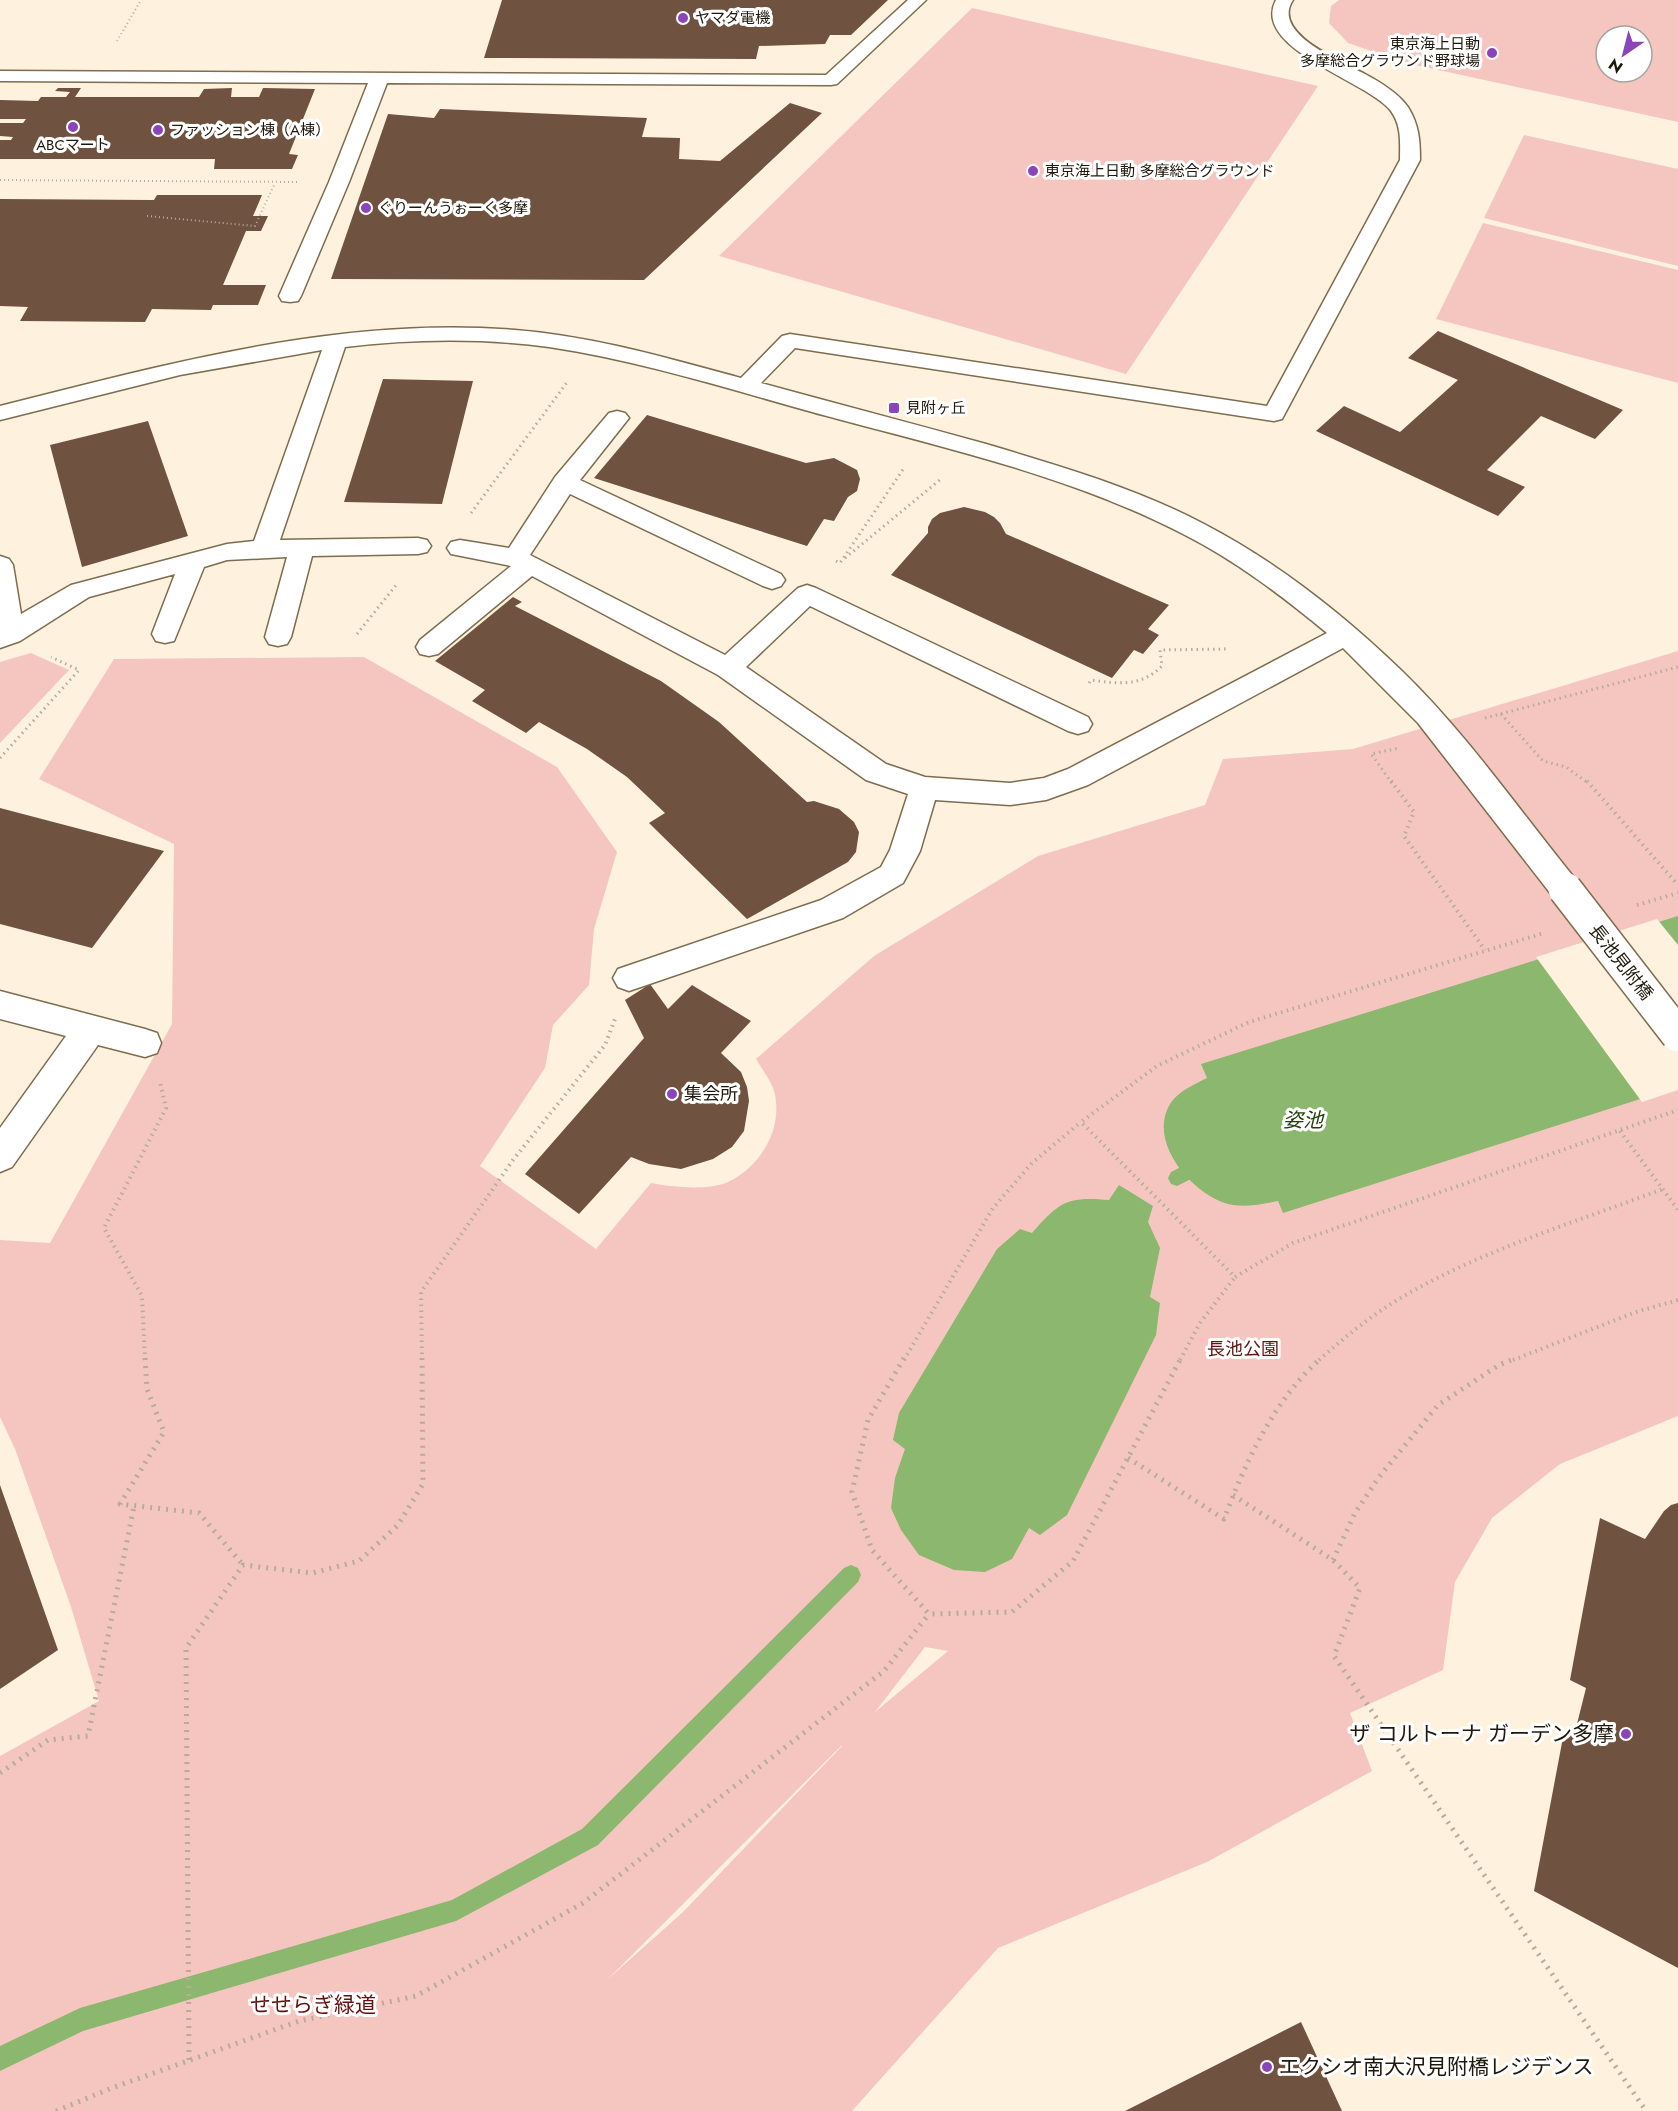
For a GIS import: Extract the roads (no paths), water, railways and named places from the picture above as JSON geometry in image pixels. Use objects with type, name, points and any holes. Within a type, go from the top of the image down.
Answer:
[{"type":"street","points":[[0,76],[831,80],[918,0]]},
{"type":"street","points":[[746,386],[790,341],[1274,414],[1410,160],[1414,143],[1408,124],[1379,89],[1350,71],[1316,55],[1294,39],[1282,22],[1282,3],[1285,0]]},
{"type":"street","points":[[290,296],[339,182],[380,77]]},
{"type":"street","name":"長池見附橋","points":[[0,413],[148,376],[267,350],[393,336],[463,335],[533,340],[581,345],[654,361],[1020,461],[1124,496],[1216,541],[1276,579],[1345,635],[1396,681],[1430,717],[1678,1035]]},
{"type":"street","points":[[264,549],[336,341]]},
{"type":"street","points":[[429,646],[522,562],[564,483],[617,418]]},
{"type":"street","points":[[564,483],[772,580]]},
{"type":"street","points":[[0,565],[5,636],[80,591],[227,552],[264,549],[418,546]]},
{"type":"street","points":[[278,637],[302,548]]},
{"type":"street","points":[[460,548],[522,562],[728,668],[876,772],[924,788],[1010,794],[1046,789],[1078,777],[1345,635]]},
{"type":"street","points":[[165,634],[193,562]]},
{"type":"street","points":[[728,668],[807,594],[1078,724]]},
{"type":"street","points":[[629,978],[832,909],[892,875],[904,851],[924,788]]},
{"type":"street","points":[[0,1005],[145,1043]]},
{"type":"street","points":[[0,1156],[91,1028]]},
{"type":"water","name":"姿池","points":[[1678,916],[1678,1087],[1283,1213],[1278,1201],[1240,1206],[1214,1198],[1188,1178],[1169,1150],[1164,1134],[1164,1119],[1170,1104],[1177,1096],[1207,1078],[1201,1064]]},
{"type":"water","points":[[1119,1185],[1153,1206],[1148,1222],[1160,1248],[1150,1297],[1160,1303],[1156,1335],[1067,1515],[1040,1535],[1029,1528],[1012,1559],[985,1572],[954,1570],[919,1555],[901,1530],[891,1508],[895,1478],[905,1449],[893,1440],[899,1413],[997,1249],[1020,1229],[1032,1233],[1050,1214],[1065,1203],[1083,1199],[1109,1200]]},
{"type":"waterway","points":[[1177,1178],[1183,1174]]},
{"type":"waterway","points":[[0,2059],[80,2020],[456,1910],[590,1837],[851,1575]]},
{"type":"place","name":"ヤマダ電機","points":[[683,18]]},
{"type":"place","name":"東京海上日動 多摩総合グラウンド野球場","points":[[1492,53]]},
{"type":"place","name":"ABCマート","points":[[73,127]]},
{"type":"place","name":"ファッション棟（A棟）","points":[[158,130]]},
{"type":"place","name":"東京海上日動 多摩総合グラウンド","points":[[1033,171]]},
{"type":"place","name":"ぐりーんうぉーく多摩","points":[[366,208]]},
{"type":"place","name":"見附ヶ丘","points":[[894,408]]},
{"type":"place","name":"集会所","points":[[672,1094]]},
{"type":"place","name":"ザ コルトーナ ガーデン多摩","points":[[1626,1734]]},
{"type":"place","name":"エクシオ南大沢見附橋レジデンス","points":[[1267,2067]]},
{"type":"park label","name":"長池公園","points":[[1243,1349]]},
{"type":"park label","name":"せせらぎ緑道","points":[[313,2005]]}]
